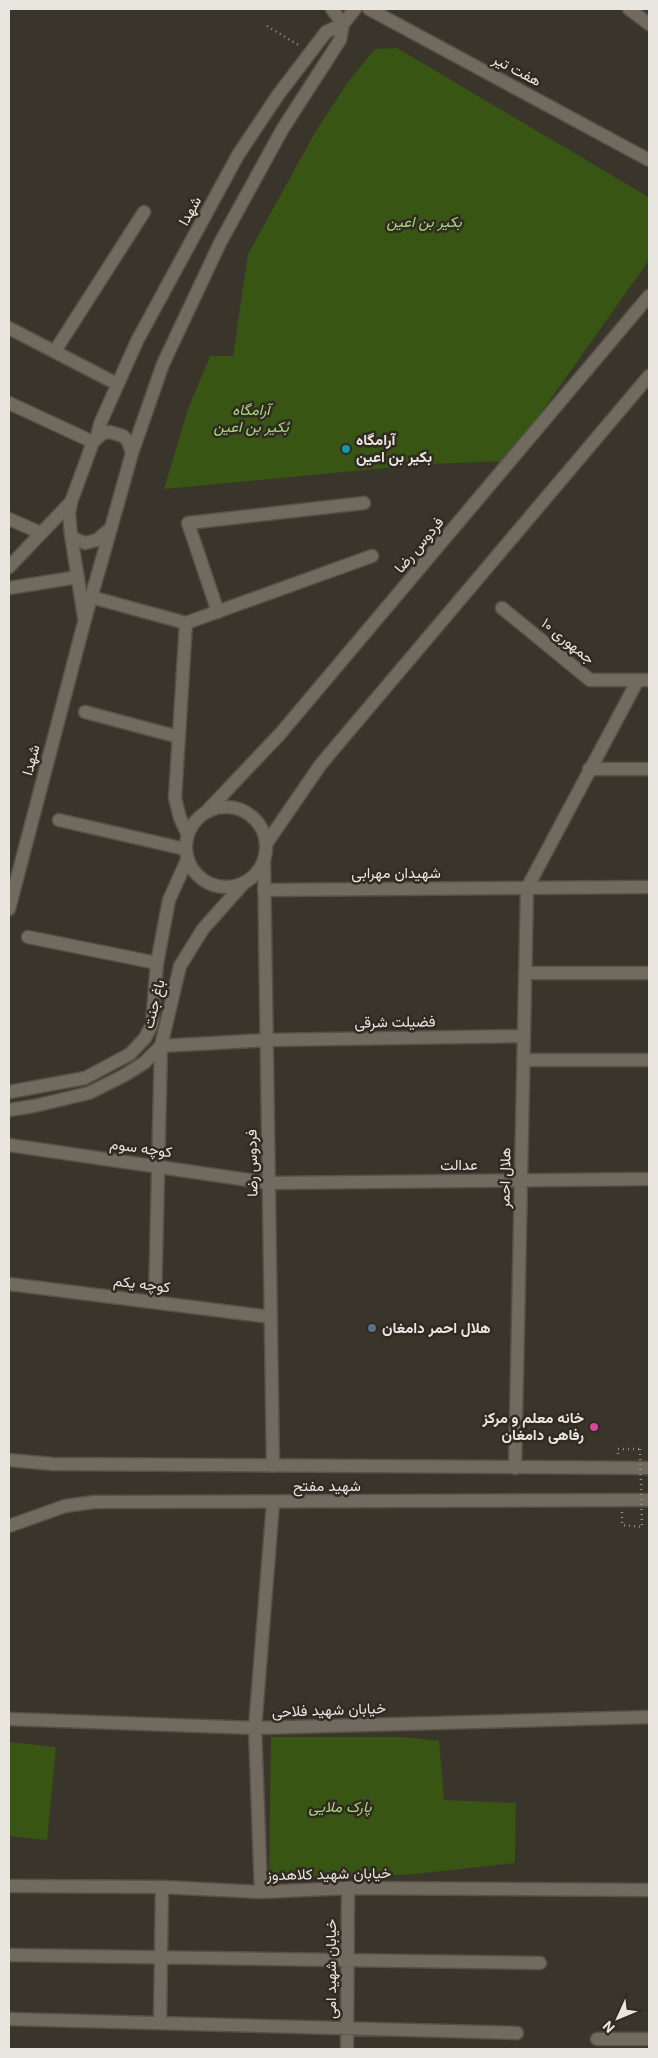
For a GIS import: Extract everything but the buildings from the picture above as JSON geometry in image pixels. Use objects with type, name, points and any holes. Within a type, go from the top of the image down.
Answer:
[{"type":"street","points":[[332,9],[343,24]]},
{"type":"street","name":"شهدا","points":[[85,619],[69,514],[71,502],[117,384],[137,341],[238,155],[278,95],[326,32],[343,24],[355,9]]},
{"type":"street","name":"هفت تیر","points":[[369,9],[649,160]]},
{"type":"street","points":[[629,9],[649,24]]},
{"type":"street","name":"شهدا","points":[[9,905],[91,597],[132,454],[167,356],[220,243],[282,130],[340,40],[343,24]]},
{"type":"street","points":[[55,351],[144,212]]},
{"type":"street","name":"فردوس رضا","points":[[208,810],[280,734],[649,296]]},
{"type":"street","points":[[9,328],[117,384]]},
{"type":"street","points":[[266,844],[321,764],[649,376]]},
{"type":"street","points":[[9,403],[95,439],[110,432],[123,436],[128,441],[132,454]]},
{"type":"street","points":[[9,567],[71,502]]},
{"type":"street","points":[[218,612],[188,523],[364,503]]},
{"type":"street","points":[[9,519],[42,533]]},
{"type":"street","points":[[71,535],[79,541],[90,542],[102,537],[111,528]]},
{"type":"street","points":[[91,597],[186,624],[372,556]]},
{"type":"street","points":[[9,588],[78,577]]},
{"type":"street","name":"جمهوری ۱۰","points":[[502,608],[590,680],[644,680]]},
{"type":"street","points":[[186,624],[175,798],[180,818],[188,833]]},
{"type":"street","points":[[527,888],[589,769],[644,680]]},
{"type":"street","points":[[85,712],[179,737]]},
{"type":"street","points":[[589,769],[649,769]]},
{"type":"street","points":[[223,806],[239,808],[252,816],[262,829],[266,844],[264,860],[256,874],[244,883],[230,887],[224,886],[204,881],[194,872],[186,854],[188,833],[195,820],[208,810],[223,806]]},
{"type":"street","points":[[59,820],[186,854]]},
{"type":"street","name":"باغ جنت","points":[[9,1092],[86,1078],[130,1054],[146,1038],[152,1024],[157,963],[169,900],[186,854]]},
{"type":"street","name":"فردوس رضا","points":[[264,860],[273,1466]]},
{"type":"street","name":"باغ جنت","points":[[9,1110],[89,1093],[144,1063],[160,1046],[180,966],[203,928],[244,883]]},
{"type":"street","name":"شهیدان مهرابی","points":[[264,890],[649,887]]},
{"type":"street","name":"هلال احمر","points":[[515,1468],[527,888]]},
{"type":"street","points":[[28,937],[157,963]]},
{"type":"street","points":[[525,973],[649,973]]},
{"type":"street","name":"فضیلت شرقی","points":[[160,1046],[267,1040],[524,1036]]},
{"type":"street","points":[[155,1302],[160,1046]]},
{"type":"street","points":[[523,1060],[649,1060]]},
{"type":"street","name":"کوچه سوم","points":[[9,1145],[269,1183]]},
{"type":"street","name":"عدالت","points":[[269,1183],[649,1179]]},
{"type":"street","name":"کوچه یکم","points":[[9,1284],[271,1318]]},
{"type":"street","name":"شهید مفتح","points":[[9,1460],[53,1464],[649,1468]]},
{"type":"street","name":"شهید مفتح","points":[[9,1526],[49,1511],[79,1503],[649,1500]]},
{"type":"street","points":[[261,1892],[255,1728],[273,1503]]},
{"type":"street","name":"خیابان شهید فلاحی","points":[[9,1719],[255,1728],[649,1717]]},
{"type":"street","name":"خیابان شهید کلاهدوز","points":[[9,1886],[162,1887],[261,1892],[348,1888],[649,1890]]},
{"type":"street","points":[[160,2023],[162,1887]]},
{"type":"street","name":"خیابان شهید امی","points":[[347,2049],[348,1888]]},
{"type":"street","points":[[9,1955],[540,1963]]},
{"type":"street","points":[[9,2019],[517,2033]]},
{"type":"street","points":[[597,2039],[649,2039]]},
{"type":"path","points":[[267,26],[310,53]]},
{"type":"path","points":[[618,1449],[640,1448],[642,1526],[622,1525]]},
{"type":"green space","name":"بکیر بن اعین","points":[[397,48],[649,198],[649,260],[507,461],[429,464],[164,489],[188,409],[210,356],[233,356],[248,254],[317,129],[348,82],[375,49]]},
{"type":"green space","name":"پارک ملایی","points":[[271,1737],[403,1737],[439,1741],[444,1800],[516,1803],[515,1863],[406,1875],[269,1878]]},
{"type":"green space","points":[[9,1742],[56,1747],[47,1840],[9,1836]]},
{"type":"place","name":"آرامگاه بکیر بن اعین","points":[[346,449]]},
{"type":"place","name":"هلال احمر دامغان","points":[[372,1328]]},
{"type":"place","name":"خانه معلم و مرکز رفاهی دامغان","points":[[594,1427]]},
{"type":"park label","name":"آرامگاه بُکیر بن اعین","points":[[251,418]]}]
